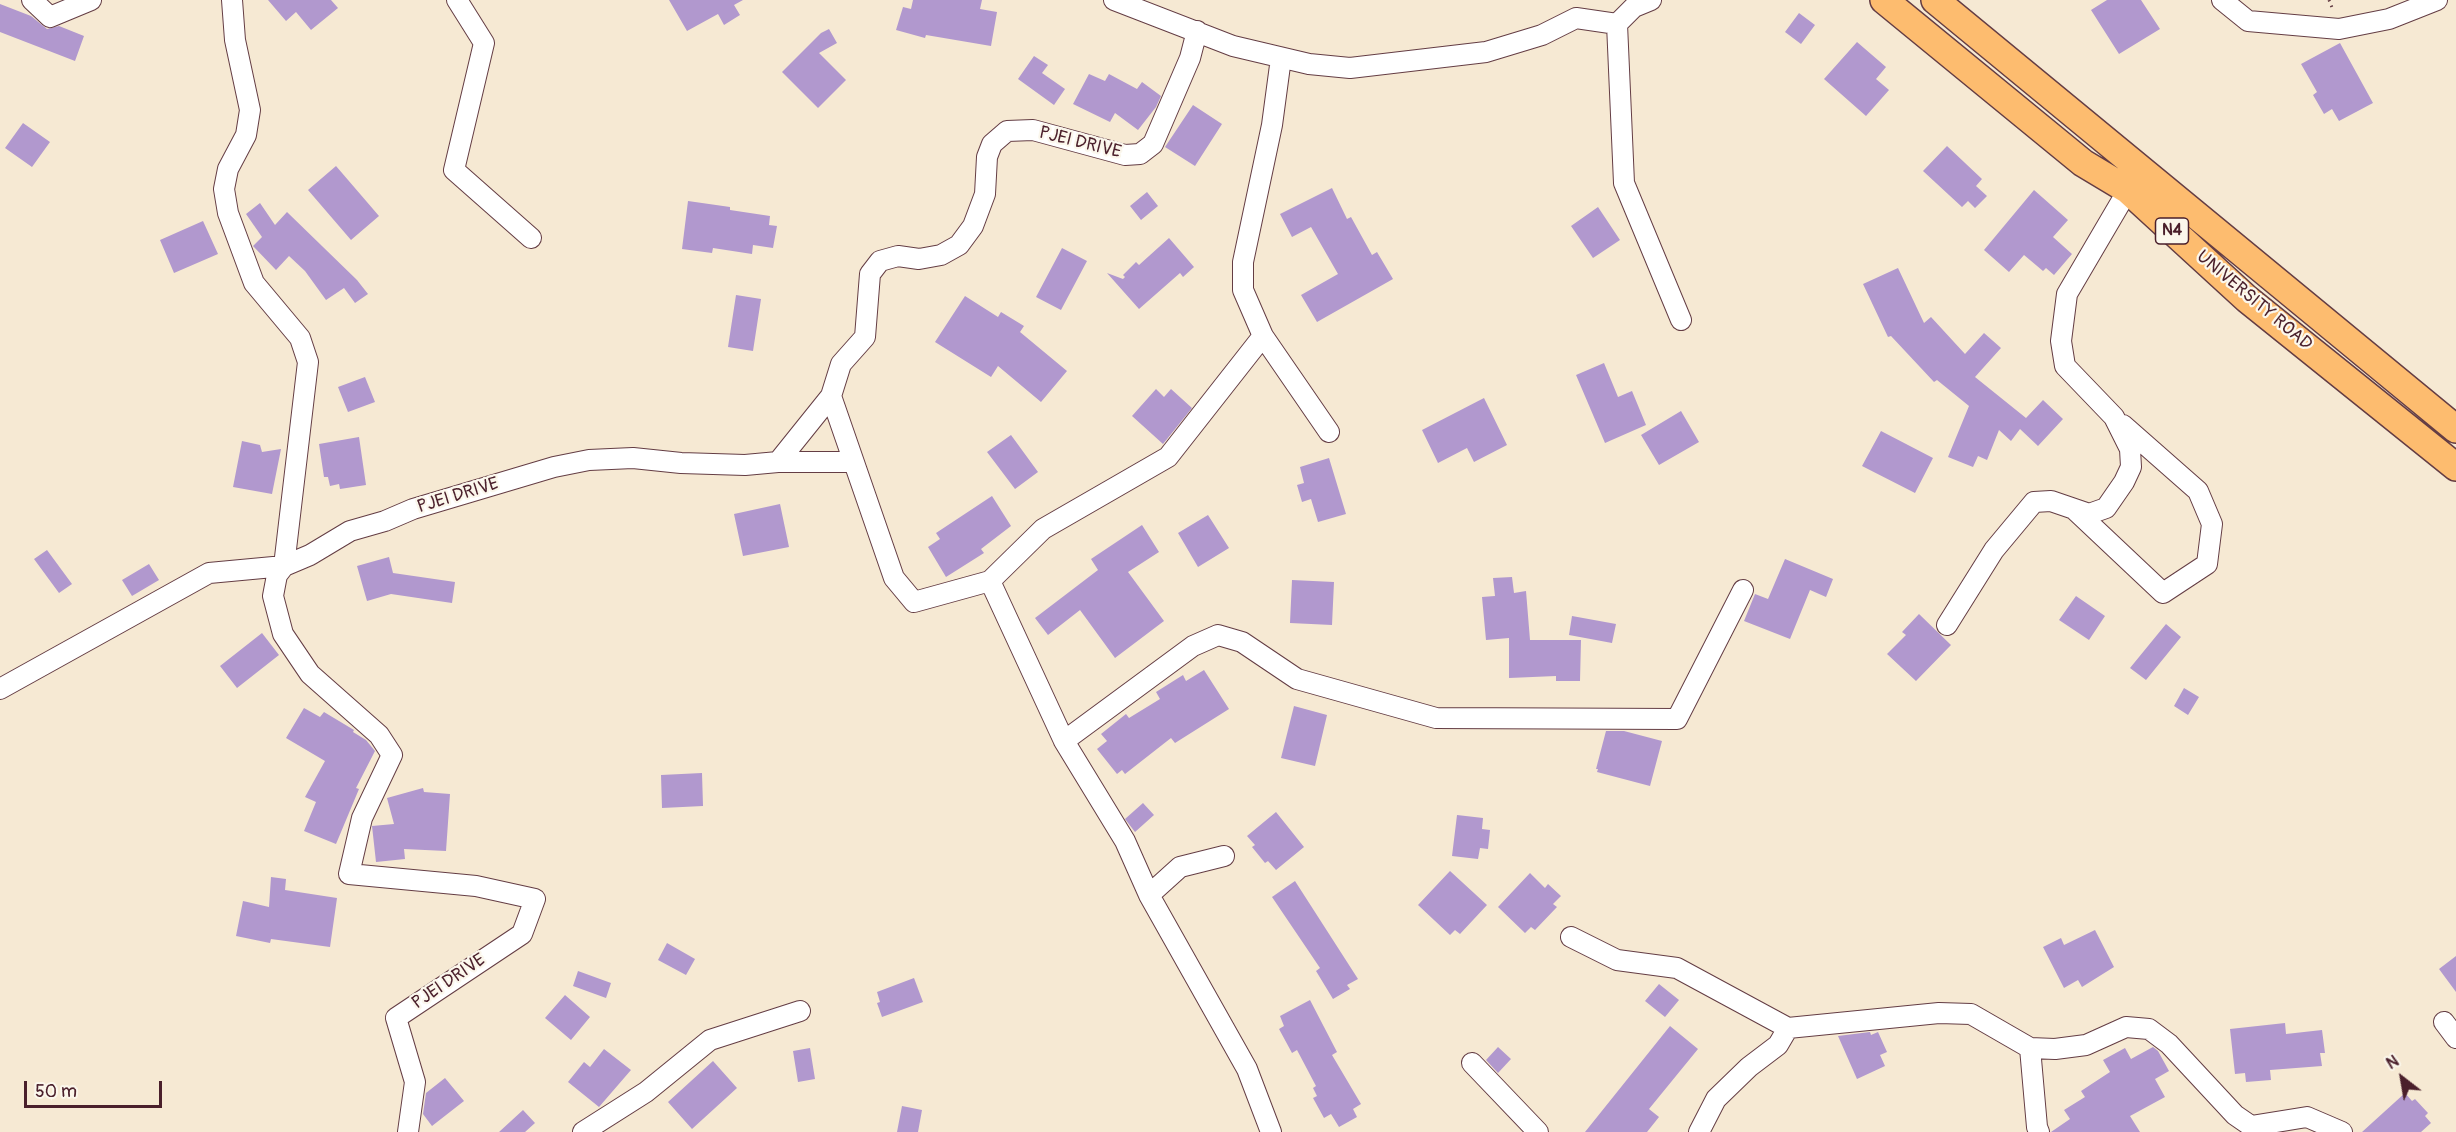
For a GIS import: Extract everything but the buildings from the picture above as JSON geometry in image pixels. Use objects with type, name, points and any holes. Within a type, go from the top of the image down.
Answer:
[{"type":"highway","name":"UNIVERSITY ROAD","points":[[1884,0],[2083,163],[2128,190],[2247,299],[2456,466]]},
{"type":"highway","name":"UNIVERSITY ROAD","points":[[1935,0],[2456,429]]},
{"type":"street","points":[[32,0],[50,17],[92,0]]},
{"type":"street","points":[[0,689],[209,573],[284,566],[308,362],[300,338],[254,283],[228,213],[224,189],[228,169],[246,135],[250,110],[235,40],[232,0]]},
{"type":"street","points":[[458,0],[484,43],[454,170],[531,238]]},
{"type":"street","points":[[1114,0],[1233,46],[1309,64],[1350,68],[1486,52],[1542,35],[1575,18],[1617,24]]},
{"type":"street","points":[[1651,0],[1634,7],[1617,24],[1624,183],[1681,320]]},
{"type":"street","points":[[2222,0],[2248,21],[2339,29],[2389,19],[2437,0]]},
{"type":"street","name":"PJEI DRIVE","points":[[408,1132],[415,1082],[396,1018],[522,934],[535,899],[476,886],[349,874],[362,818],[392,755],[379,735],[310,674],[283,634],[273,596],[277,575],[284,566],[310,555],[350,531],[386,521],[413,509],[554,467],[589,460],[633,458],[681,463],[745,465],[778,462],[831,396],[841,364],[865,337],[870,274],[880,261],[898,256],[919,259],[941,255],[959,245],[973,226],[985,194],[987,157],[992,144],[1007,131],[1033,130],[1125,155],[1140,154],[1153,144],[1190,58],[1197,31]]},
{"type":"street","points":[[1281,58],[1272,125],[1243,262],[1244,290],[1263,336],[1329,432]]},
{"type":"street","points":[[2076,511],[2163,593],[2207,564],[2212,524],[2198,491],[2114,417],[2065,366],[2061,341],[2067,294],[2128,190]]},
{"type":"street","points":[[831,396],[894,578],[914,602],[990,580],[1043,529],[1168,457],[1263,336]]},
{"type":"street","points":[[1947,625],[1994,550],[2034,502],[2051,501],[2089,514],[2106,508],[2124,482],[2131,467],[2130,449],[2114,417]]},
{"type":"street","points":[[778,462],[854,462]]},
{"type":"street","points":[[990,580],[1064,741],[1125,841],[1149,895],[1247,1070],[1271,1132]]},
{"type":"street","points":[[1064,741],[1193,646],[1218,635],[1242,642],[1297,679],[1436,718],[1677,718],[1743,590]]},
{"type":"street","points":[[1149,895],[1180,867],[1224,856]]},
{"type":"street","points":[[1571,937],[1617,960],[1677,968],[1788,1028],[1939,1013],[1971,1014],[2030,1048],[2055,1049],[2086,1045],[2126,1027],[2149,1029],[2169,1044],[2251,1129],[2307,1117],[2342,1132]]},
{"type":"street","points":[[583,1132],[646,1092],[710,1040],[800,1011]]},
{"type":"street","points":[[2444,1022],[2456,1038]]},
{"type":"street","points":[[1699,1132],[1716,1100],[1749,1067],[1778,1045],[1788,1028]]},
{"type":"street","points":[[2030,1048],[2039,1132]]},
{"type":"street","points":[[1472,1063],[1538,1132]]}]
